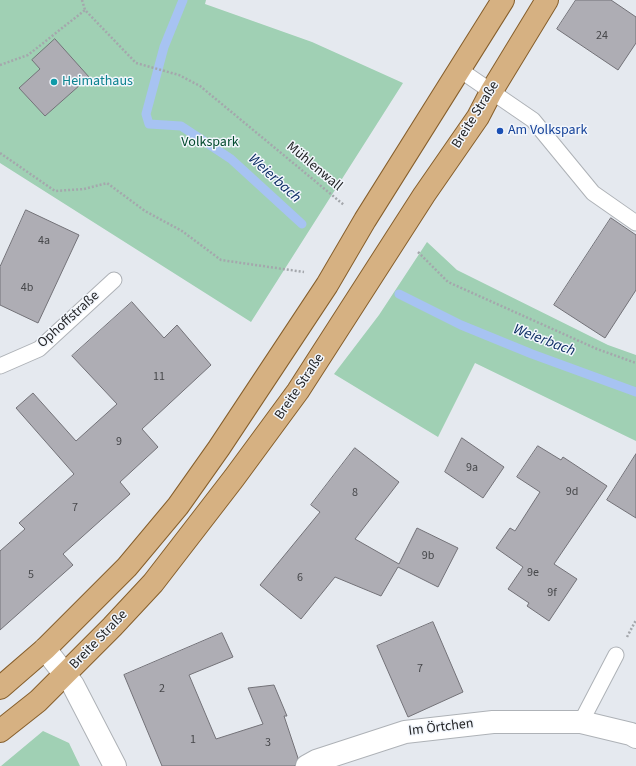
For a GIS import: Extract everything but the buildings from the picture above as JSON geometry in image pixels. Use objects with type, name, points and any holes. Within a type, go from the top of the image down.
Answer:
[{"type":"main road","points":[[0,688],[45,649],[127,567],[178,506],[219,448],[327,285],[368,214],[503,0]]},
{"type":"main road","name":"Breite Straße","points":[[0,731],[38,701],[67,674],[153,583],[234,478],[298,392],[424,195],[478,117],[491,92],[547,0]]},
{"type":"street","points":[[45,649],[67,674],[115,766]]},
{"type":"street","name":"Im Örtchen","points":[[307,766],[316,761],[405,732],[493,722],[581,722],[631,734],[636,737]]},
{"type":"lane","points":[[460,70],[533,120],[593,193],[636,222]]},
{"type":"lane","name":"Ophoffstraße","points":[[0,366],[39,349],[114,280]]},
{"type":"lane","points":[[581,722],[616,656]]},
{"type":"path","points":[[0,65],[28,55],[84,10],[82,0]]},
{"type":"path","name":"Mühlenwall","points":[[84,10],[136,64],[179,75],[200,86],[345,206]]},
{"type":"path","points":[[0,153],[55,191],[84,189],[107,183],[145,211],[182,231],[221,260],[304,272],[327,285]]},
{"type":"path","points":[[415,248],[448,282],[597,349],[636,363]]},
{"type":"path","points":[[304,272],[308,265]]},
{"type":"green space","name":"Volkspark","points":[[0,0],[206,0],[205,4],[312,42],[403,83],[251,322],[0,163]]},
{"type":"green space","points":[[427,242],[457,270],[608,345],[636,355],[636,441],[475,363],[438,437],[334,374],[379,315]]},
{"type":"green space","points":[[43,731],[69,743],[80,766],[1,766]]},
{"type":"waterway","name":"Weierbach","points":[[183,0],[164,47],[146,114],[149,124],[181,126],[231,159],[302,224]]},
{"type":"waterway","name":"Weierbach","points":[[399,294],[461,325],[532,354],[636,392]]},
{"type":"place","name":"Heimathaus","points":[[54,82]]},
{"type":"place","name":"Am Volkspark","points":[[500,131]]}]
